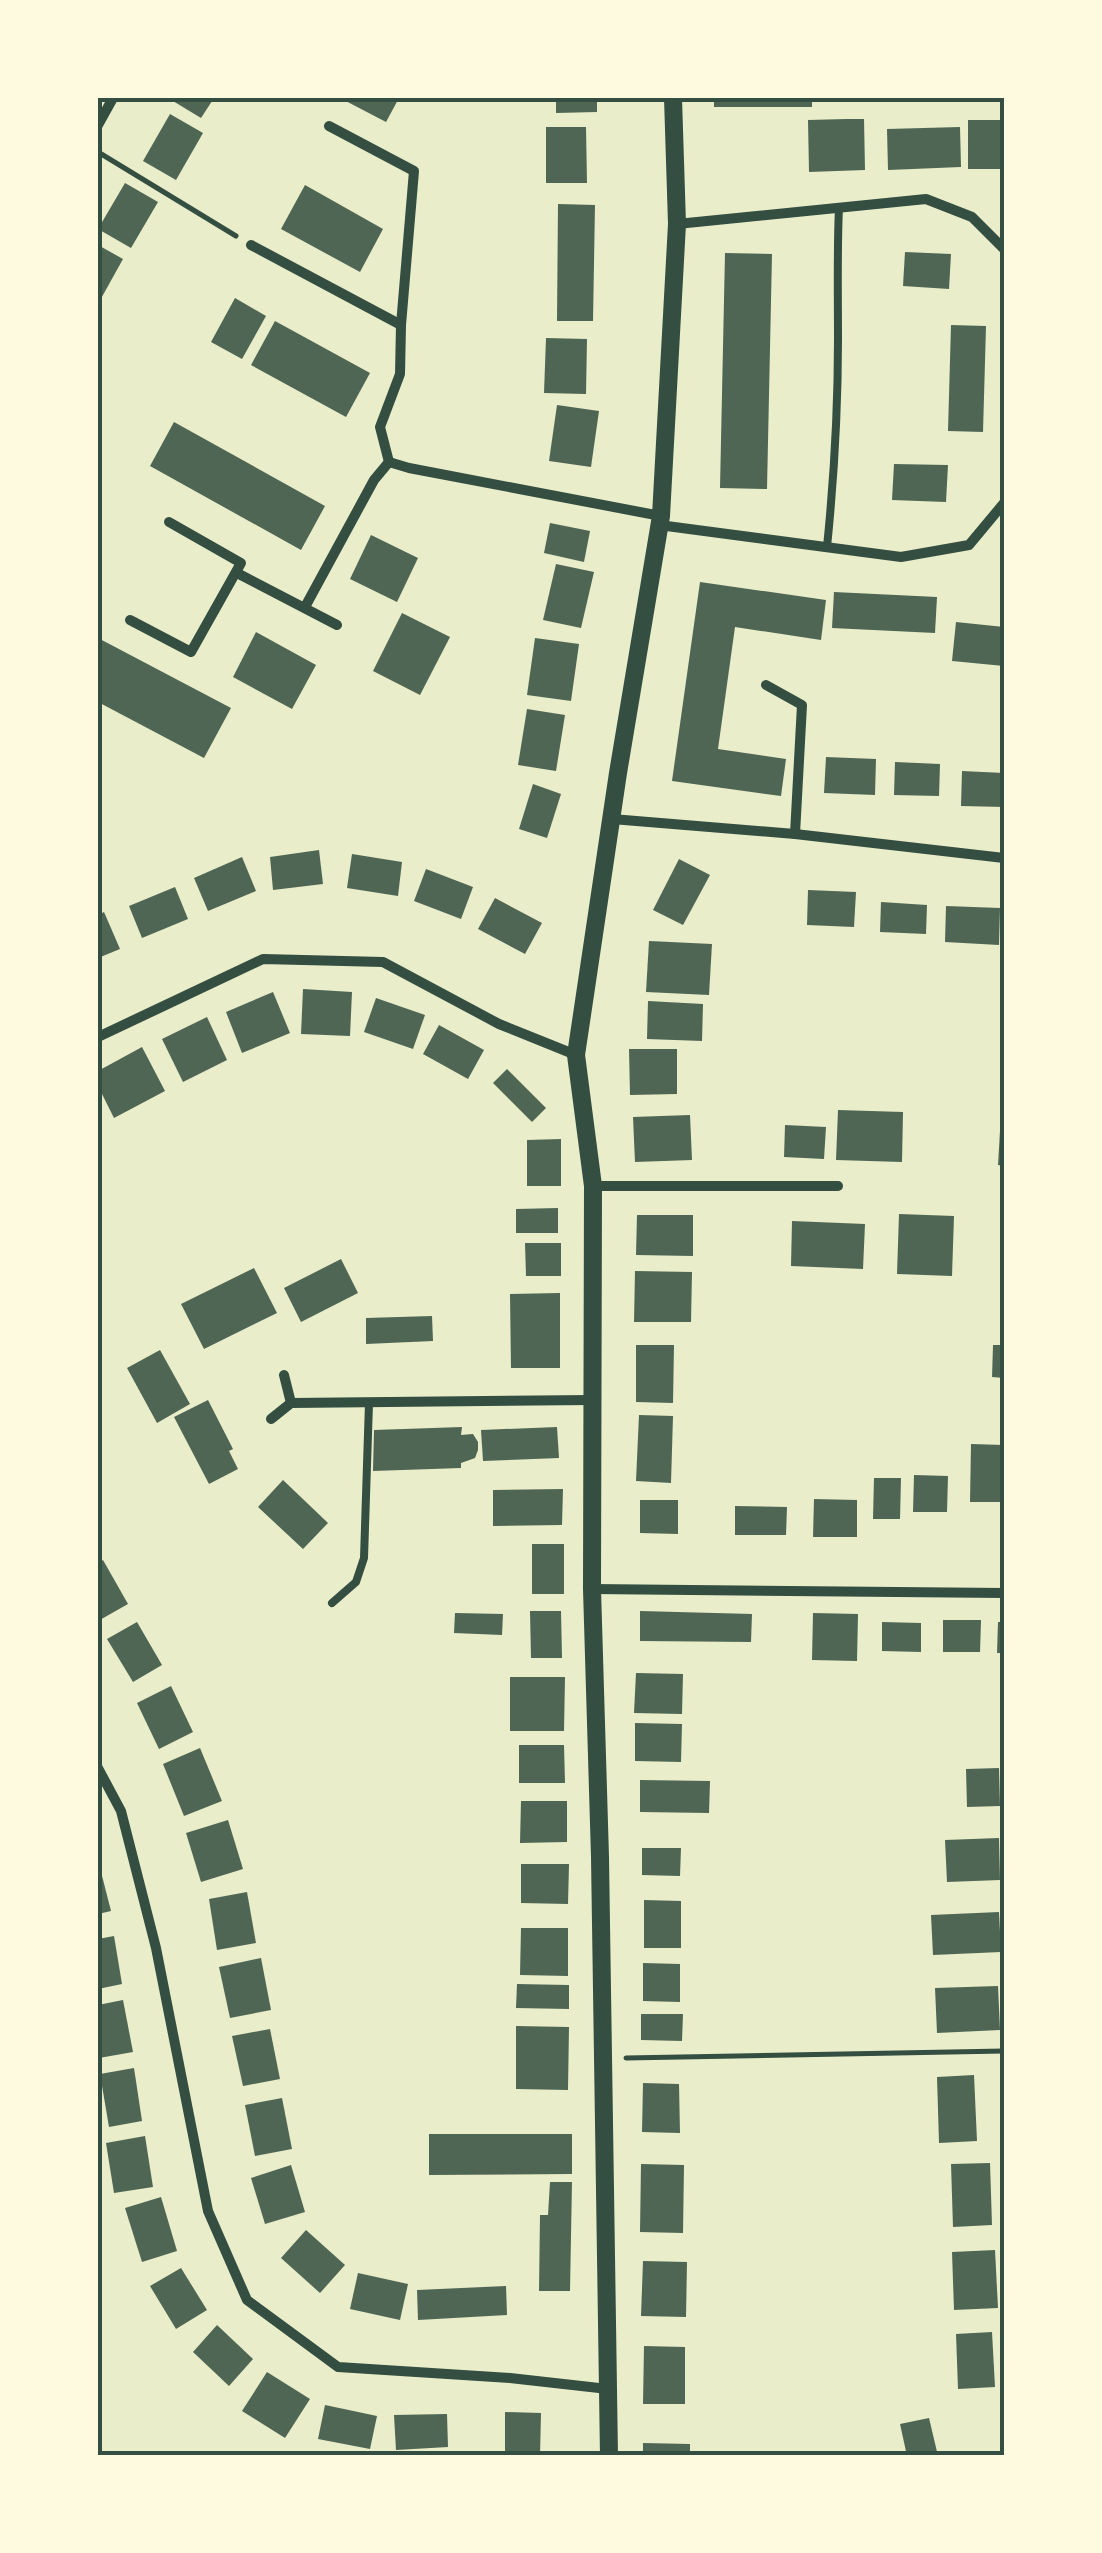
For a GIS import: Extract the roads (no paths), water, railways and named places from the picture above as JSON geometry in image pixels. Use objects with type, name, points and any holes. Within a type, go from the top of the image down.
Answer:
[{"type":"street","points":[[98,126],[113,98]]},
{"type":"street","points":[[610,2456],[592,1589],[592,1186],[576,1055],[660,521],[677,224],[673,98]]},
{"type":"street","points":[[329,126],[414,171],[400,374],[380,426],[389,462]]},
{"type":"street","points":[[677,224],[926,199],[972,216],[1003,245]]},
{"type":"street","points":[[252,245],[401,325]]},
{"type":"street","points":[[389,462],[660,521],[901,557],[970,546],[1004,503]]},
{"type":"street","points":[[305,608],[374,480],[389,462]]},
{"type":"street","points":[[130,620],[191,652],[241,563],[169,522]]},
{"type":"street","points":[[236,572],[337,625]]},
{"type":"street","points":[[766,684],[802,704],[796,834]]},
{"type":"street","points":[[612,819],[796,834],[1004,858]]},
{"type":"street","points":[[98,1036],[263,959],[383,962],[499,1024],[576,1055]]},
{"type":"street","points":[[592,1186],[838,1186]]},
{"type":"street","points":[[284,1375],[291,1403]]},
{"type":"street","points":[[271,1419],[291,1403],[592,1400]]},
{"type":"street","points":[[592,1589],[1004,1593]]},
{"type":"street","points":[[98,1768],[121,1811],[156,1948],[208,2211],[247,2300],[338,2367],[609,2389]]},
{"type":"lane","points":[[827,547],[834,447],[838,208]]},
{"type":"lane","points":[[332,1603],[356,1582],[364,1558],[370,1403]]}]
